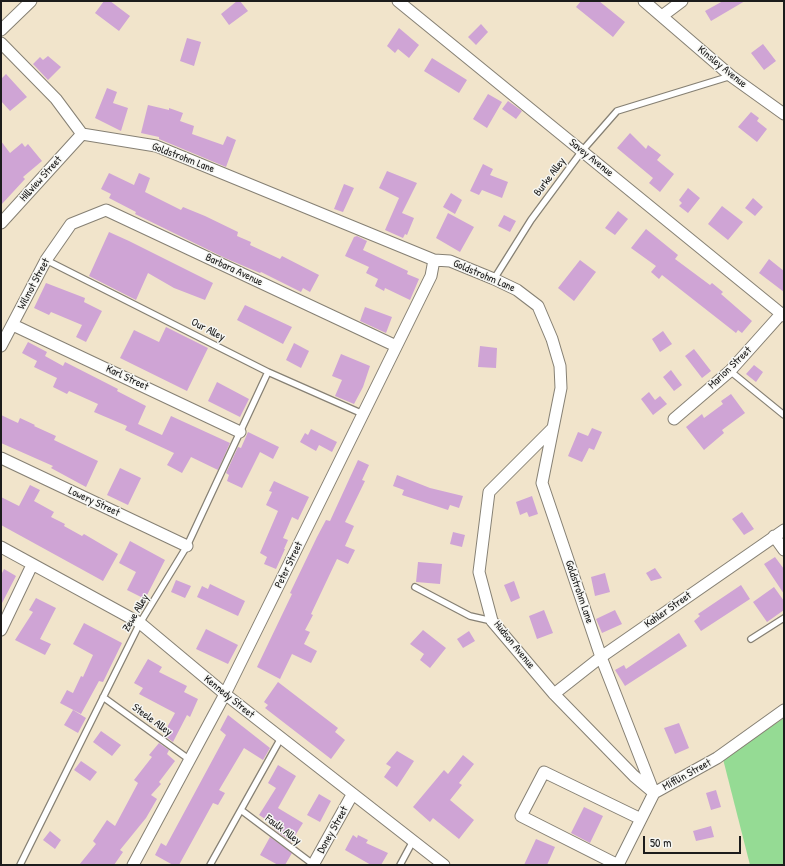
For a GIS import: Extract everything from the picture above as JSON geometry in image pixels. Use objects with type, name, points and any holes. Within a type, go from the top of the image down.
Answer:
[{"type":"street","points":[[1,30],[32,1]]},
{"type":"street","name":"Savey Avenue","points":[[398,1],[783,315]]},
{"type":"street","name":"Kinsley Avenue","points":[[644,1],[731,76],[784,114]]},
{"type":"street","points":[[662,16],[682,1]]},
{"type":"street","points":[[1,43],[56,99],[82,134]]},
{"type":"street","name":"Hillview Street","points":[[1,223],[82,134]]},
{"type":"street","name":"Goldstrohm Lane","points":[[82,134],[156,146],[434,260],[450,261],[494,279],[518,290],[538,306],[552,339],[560,366],[561,388],[542,483],[601,657],[654,793]]},
{"type":"street","name":"Barbara Avenue","points":[[71,224],[106,210],[396,346]]},
{"type":"street","name":"Wilmot Street","points":[[1,346],[46,260],[71,224]]},
{"type":"street","name":"Peter Street","points":[[133,865],[225,694],[431,276],[434,260]]},
{"type":"street","name":"Marion Street","points":[[674,419],[730,370],[783,315]]},
{"type":"street","name":"Karl Street","points":[[13,325],[240,432]]},
{"type":"street","name":"Hudson Avenue","points":[[552,429],[489,492],[479,572],[492,621],[554,694],[634,776],[654,793]]},
{"type":"street","name":"Lowery Street","points":[[1,458],[187,546]]},
{"type":"street","name":"Kahler Street","points":[[554,694],[601,657],[784,530]]},
{"type":"street","points":[[774,536],[784,550]]},
{"type":"street","name":"Kennedy Street","points":[[1,547],[140,623],[225,694],[352,795],[444,865]]},
{"type":"street","points":[[1,630],[32,565]]},
{"type":"street","name":"Mifflin Street","points":[[618,865],[654,793],[717,758],[784,710]]},
{"type":"street","points":[[618,865],[521,816],[544,772],[641,819]]},
{"type":"street","name":"Doney Street","points":[[314,865],[352,795]]},
{"type":"lane","name":"Burke Alley","points":[[494,279],[531,220],[582,151],[618,111],[731,76]]},
{"type":"lane","name":"Our Alley","points":[[46,260],[268,372],[363,414]]},
{"type":"lane","points":[[730,370],[784,415]]},
{"type":"lane","name":"Zewe Alley","points":[[20,865],[140,623],[187,546],[268,372]]},
{"type":"lane","points":[[415,587],[470,616],[492,621]]},
{"type":"lane","points":[[751,639],[784,618]]},
{"type":"lane","name":"Steele Alley","points":[[103,697],[190,760]]},
{"type":"lane","points":[[210,865],[281,738]]},
{"type":"lane","name":"Faulk Alley","points":[[241,810],[314,865]]},
{"type":"lane","points":[[400,865],[413,841]]},
{"type":"green space","points":[[784,718],[784,865],[750,865],[723,759]]},
{"type":"building","points":[[104,1],[110,1],[130,16],[119,31],[95,13]]},
{"type":"building","points":[[237,1],[240,1],[248,11],[229,25],[221,14]]},
{"type":"building","points":[[581,1],[599,1],[625,22],[613,37],[576,7]]},
{"type":"building","points":[[723,1],[745,1],[711,21],[705,11]]},
{"type":"building","points":[[481,24],[488,32],[476,45],[468,37]]},
{"type":"building","points":[[399,28],[419,45],[409,58],[398,49],[395,53],[387,46]]},
{"type":"building","points":[[187,38],[201,42],[194,66],[180,61]]},
{"type":"building","points":[[763,44],[776,61],[764,70],[751,53]]},
{"type":"building","points":[[48,56],[61,67],[48,80],[33,64],[40,57],[43,60]]},
{"type":"building","points":[[432,58],[467,80],[459,93],[424,71]]},
{"type":"building","points":[[6,74],[27,97],[10,111],[1,101],[1,79]]},
{"type":"building","points":[[107,88],[117,92],[113,103],[128,108],[121,131],[95,118]]},
{"type":"building","points":[[488,94],[502,102],[487,128],[473,119]]},
{"type":"building","points":[[508,101],[522,111],[516,119],[502,109]]},
{"type":"building","points":[[148,105],[169,110],[169,108],[183,113],[180,121],[194,126],[192,134],[223,145],[227,136],[236,140],[226,167],[159,139],[159,137],[141,133]]},
{"type":"building","points":[[751,112],[759,118],[757,121],[767,129],[757,142],[738,127]]},
{"type":"building","points":[[630,133],[646,149],[648,145],[661,155],[657,160],[674,174],[660,192],[649,183],[653,178],[617,148]]},
{"type":"building","points":[[1,141],[10,153],[22,143],[25,147],[28,144],[42,161],[23,177],[25,179],[1,205]]},
{"type":"building","points":[[483,164],[493,169],[490,175],[508,182],[502,198],[482,190],[479,195],[470,191]]},
{"type":"building","points":[[387,171],[417,183],[402,213],[414,218],[407,235],[405,234],[403,238],[385,230],[399,198],[379,188]]},
{"type":"building","points":[[109,173],[134,185],[139,173],[150,178],[145,192],[181,210],[183,207],[205,216],[238,232],[237,236],[251,242],[250,245],[280,259],[282,256],[319,275],[310,292],[303,288],[301,292],[261,272],[260,273],[225,258],[135,214],[136,212],[109,198],[111,194],[101,189]]},
{"type":"building","points":[[344,184],[354,188],[343,212],[334,209]]},
{"type":"building","points":[[688,188],[700,198],[688,213],[679,206],[682,203],[679,200]]},
{"type":"building","points":[[451,193],[462,200],[455,214],[443,207]]},
{"type":"building","points":[[753,198],[763,207],[755,216],[745,208]]},
{"type":"building","points":[[722,206],[743,222],[728,240],[708,224]]},
{"type":"building","points":[[618,211],[628,219],[615,235],[605,228]]},
{"type":"building","points":[[448,213],[474,227],[460,252],[436,238]]},
{"type":"building","points":[[504,215],[516,221],[510,232],[498,226]]},
{"type":"building","points":[[646,229],[678,255],[675,259],[710,285],[712,283],[723,292],[721,294],[752,321],[742,333],[738,330],[736,333],[662,275],[659,279],[651,272],[656,266],[631,248]]},
{"type":"building","points":[[109,232],[213,283],[205,300],[174,288],[148,273],[136,300],[89,276]]},
{"type":"building","points":[[357,236],[367,241],[363,250],[408,271],[407,274],[419,279],[410,300],[385,288],[384,291],[375,286],[378,279],[366,273],[369,267],[345,256],[354,237]]},
{"type":"building","points":[[769,259],[784,271],[784,292],[759,273]]},
{"type":"building","points":[[580,260],[596,272],[574,301],[558,288]]},
{"type":"building","points":[[46,283],[85,298],[84,302],[102,311],[86,342],[76,337],[82,325],[51,312],[49,315],[34,308]]},
{"type":"building","points":[[245,305],[292,327],[283,344],[237,320]]},
{"type":"building","points":[[365,307],[392,317],[386,333],[360,321]]},
{"type":"building","points":[[166,327],[208,348],[187,391],[120,358],[134,330],[159,342]]},
{"type":"building","points":[[663,331],[672,344],[660,352],[652,339]]},
{"type":"building","points":[[28,342],[47,352],[45,356],[63,366],[65,362],[118,389],[117,391],[146,406],[138,424],[162,435],[171,416],[230,443],[218,470],[191,457],[182,473],[167,465],[174,453],[125,430],[127,426],[94,412],[98,404],[69,391],[67,394],[53,387],[57,378],[34,367],[37,361],[22,353]]},
{"type":"building","points":[[294,343],[309,351],[301,368],[286,360]]},
{"type":"building","points":[[480,346],[497,348],[496,368],[478,367]]},
{"type":"building","points":[[694,349],[711,371],[702,378],[685,356]]},
{"type":"building","points":[[341,354],[370,366],[363,387],[354,404],[335,396],[342,380],[332,376]]},
{"type":"building","points":[[754,365],[763,372],[756,382],[746,374]]},
{"type":"building","points":[[671,370],[682,385],[674,391],[663,377]]},
{"type":"building","points":[[217,382],[249,399],[240,417],[208,401]]},
{"type":"building","points":[[649,392],[655,400],[660,396],[667,404],[653,415],[641,399]]},
{"type":"building","points":[[731,394],[745,413],[722,430],[724,433],[704,450],[686,427],[702,414],[704,418],[723,404],[721,401]]},
{"type":"building","points":[[1,415],[18,423],[20,418],[35,425],[34,426],[56,436],[54,440],[98,461],[86,487],[51,468],[53,466],[1,443]]},
{"type":"building","points":[[592,428],[602,432],[594,450],[589,448],[582,462],[568,456],[578,432],[588,436]]},
{"type":"building","points":[[311,429],[337,442],[332,452],[319,445],[316,451],[300,442],[305,433],[308,435]]},
{"type":"building","points":[[248,432],[279,447],[273,459],[260,452],[242,488],[227,481],[229,475],[226,473],[238,447],[241,448]]},
{"type":"building","points":[[358,460],[369,465],[362,480],[365,481],[345,522],[354,526],[345,546],[355,550],[348,564],[337,559],[311,614],[313,615],[305,630],[310,632],[304,644],[317,651],[311,663],[292,654],[280,679],[257,667],[317,537],[326,520],[330,521]]},
{"type":"building","points":[[120,468],[141,478],[128,505],[107,495]]},
{"type":"building","points":[[397,475],[430,488],[463,496],[459,508],[450,505],[448,510],[402,495],[404,490],[393,486]]},
{"type":"building","points":[[274,481],[309,497],[298,520],[292,517],[283,538],[288,540],[276,569],[264,564],[267,557],[260,553],[278,511],[266,505],[272,492],[269,491]]},
{"type":"building","points":[[30,485],[40,490],[34,501],[54,512],[51,517],[65,524],[64,526],[82,536],[84,534],[118,554],[103,581],[1,525],[1,497],[19,506]]},
{"type":"building","points":[[532,496],[538,514],[529,517],[527,512],[520,515],[516,502]]},
{"type":"building","points":[[742,512],[754,529],[744,535],[732,519]]},
{"type":"building","points":[[453,532],[465,535],[462,547],[450,544]]},
{"type":"building","points":[[130,541],[165,560],[145,599],[127,590],[136,572],[119,563]]},
{"type":"building","points":[[775,557],[784,569],[784,594],[764,564]]},
{"type":"building","points":[[418,562],[442,564],[440,584],[416,582]]},
{"type":"building","points":[[655,568],[662,578],[651,581],[646,573]]},
{"type":"building","points":[[4,569],[16,576],[1,605],[1,575]]},
{"type":"building","points":[[605,573],[610,592],[595,596],[591,577]]},
{"type":"building","points":[[176,580],[191,586],[185,598],[171,592]]},
{"type":"building","points":[[514,581],[520,598],[511,602],[504,585]]},
{"type":"building","points":[[210,584],[245,601],[238,616],[197,597],[202,586],[208,589]]},
{"type":"building","points":[[741,585],[750,599],[701,631],[694,621],[700,616],[698,614]]},
{"type":"building","points":[[774,587],[784,601],[784,610],[767,622],[753,602]]},
{"type":"building","points":[[36,598],[56,608],[40,639],[51,644],[45,655],[15,640],[33,612],[29,610]]},
{"type":"building","points":[[544,610],[553,633],[537,639],[529,616]]},
{"type":"building","points":[[615,610],[622,624],[602,633],[596,619]]},
{"type":"building","points":[[84,623],[122,643],[103,682],[99,681],[81,714],[60,703],[67,690],[73,693],[81,676],[83,677],[93,655],[73,644]]},
{"type":"building","points":[[206,629],[238,645],[228,664],[196,649]]},
{"type":"building","points":[[423,630],[446,648],[430,668],[420,660],[424,654],[410,644]]},
{"type":"building","points":[[469,631],[475,641],[463,648],[457,639]]},
{"type":"building","points":[[679,633],[687,646],[625,686],[615,670],[624,665],[626,669]]},
{"type":"building","points":[[148,659],[162,667],[159,672],[187,686],[184,692],[198,699],[190,717],[187,715],[173,742],[165,736],[167,734],[164,733],[175,713],[139,694],[143,688],[134,683]]},
{"type":"building","points":[[278,682],[338,728],[335,732],[345,740],[331,759],[265,708],[268,705],[264,702]]},
{"type":"building","points":[[73,710],[86,718],[78,733],[64,725]]},
{"type":"building","points":[[228,715],[270,748],[263,760],[244,748],[219,790],[225,793],[218,805],[213,803],[179,865],[173,865],[155,855],[161,843],[166,846],[226,735],[220,730]]},
{"type":"building","points":[[679,723],[689,748],[675,754],[664,728]]},
{"type":"building","points":[[101,731],[121,745],[112,756],[93,742]]},
{"type":"building","points":[[159,743],[169,750],[167,754],[175,761],[159,782],[161,784],[151,795],[157,799],[146,818],[120,850],[123,852],[114,865],[79,865],[96,844],[93,841],[107,820],[115,826],[138,783],[134,780],[152,757],[149,755]]},
{"type":"building","points":[[397,751],[414,761],[397,787],[384,777],[391,767],[386,764]]},
{"type":"building","points":[[463,755],[474,764],[459,783],[462,785],[450,800],[474,820],[459,839],[433,818],[430,822],[413,807],[444,770],[448,774]]},
{"type":"building","points":[[81,761],[97,772],[90,781],[74,770]]},
{"type":"building","points":[[278,765],[296,776],[278,808],[303,823],[291,842],[274,829],[276,826],[259,815],[276,788],[268,783]]},
{"type":"building","points":[[716,790],[721,807],[711,810],[706,793]]},
{"type":"building","points":[[319,794],[331,801],[320,822],[307,815]]},
{"type":"building","points":[[584,807],[603,816],[590,843],[571,833]]},
{"type":"building","points":[[711,826],[714,837],[696,841],[693,831]]},
{"type":"building","points":[[50,831],[61,840],[55,849],[43,840]]},
{"type":"building","points":[[353,835],[357,838],[358,835],[368,840],[366,843],[388,853],[381,865],[371,865],[345,850]]},
{"type":"building","points":[[270,837],[292,853],[285,865],[278,865],[260,855]]},
{"type":"building","points":[[536,839],[555,847],[547,865],[524,865]]}]
